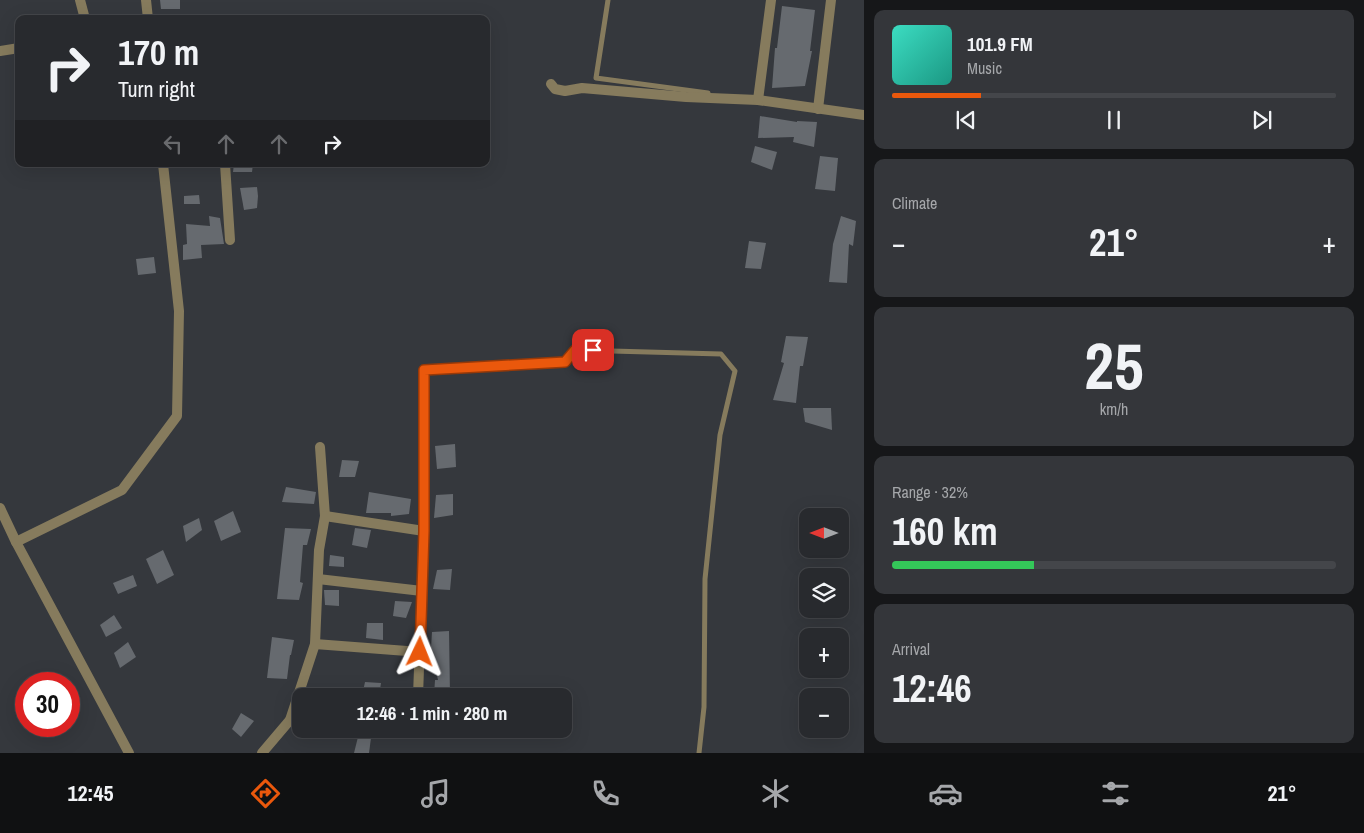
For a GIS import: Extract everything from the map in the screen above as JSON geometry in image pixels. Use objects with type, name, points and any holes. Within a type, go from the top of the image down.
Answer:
[{"type":"street","points":[[80,0],[84,15]]},
{"type":"street","points":[[146,0],[148,15]]},
{"type":"street","points":[[758,100],[771,0]]},
{"type":"street","points":[[818,109],[831,0]]},
{"type":"street","points":[[0,51],[15,49]]},
{"type":"street","points":[[551,84],[555,89],[564,92],[582,88],[686,97],[758,100],[864,115]]},
{"type":"street","points":[[16,542],[122,490],[177,416],[179,310],[163,167]]},
{"type":"street","points":[[225,167],[230,240]]},
{"type":"street","points":[[418,688],[424,531],[424,370]]},
{"type":"street","points":[[262,753],[290,720],[315,644],[319,550],[325,516],[320,447]]},
{"type":"street","points":[[0,508],[16,542],[129,753]]},
{"type":"street","points":[[325,516],[424,531]]},
{"type":"street","points":[[318,580],[422,590]]},
{"type":"street","points":[[315,644],[420,652]]},
{"type":"lane","points":[[608,0],[596,78],[758,100]]},
{"type":"lane","points":[[424,370],[565,362],[575,350],[721,354],[735,371],[720,435],[705,579],[704,707],[699,753]]},
{"type":"building","points":[[160,0],[180,0],[180,9],[161,9]]},
{"type":"building","points":[[782,6],[815,10],[810,51],[812,51],[805,86],[772,88],[775,48],[777,48]]},
{"type":"building","points":[[760,116],[797,122],[817,122],[814,147],[793,142],[794,137],[758,138]]},
{"type":"building","points":[[755,146],[777,152],[772,170],[751,162]]},
{"type":"building","points":[[820,156],[838,158],[835,191],[815,189]]},
{"type":"building","points":[[234,167],[253,167],[252,172],[233,172]]},
{"type":"building","points":[[257,187],[257,208],[244,210],[240,188]]},
{"type":"building","points":[[199,195],[200,204],[184,204],[184,196]]},
{"type":"building","points":[[209,216],[220,218],[224,244],[201,245],[202,258],[183,260],[183,245],[187,244],[186,224],[210,226]]},
{"type":"building","points":[[841,216],[856,221],[853,246],[849,244],[847,283],[829,282],[833,244]]},
{"type":"building","points":[[749,241],[766,243],[761,269],[745,268]]},
{"type":"building","points":[[154,257],[156,273],[138,275],[136,259]]},
{"type":"building","points":[[786,336],[808,337],[803,366],[800,366],[796,403],[773,400],[784,363],[781,362]]},
{"type":"building","points":[[803,408],[831,408],[832,430],[805,422]]},
{"type":"building","points":[[455,444],[456,467],[437,469],[435,446]]},
{"type":"building","points":[[342,460],[359,461],[355,477],[339,477]]},
{"type":"building","points":[[286,487],[316,492],[314,504],[282,502]]},
{"type":"building","points":[[369,492],[411,499],[409,514],[391,516],[391,513],[366,513]]},
{"type":"building","points":[[453,494],[453,515],[434,518],[436,495]]},
{"type":"building","points":[[233,511],[241,532],[221,541],[214,521]]},
{"type":"building","points":[[199,518],[202,530],[186,542],[183,526]]},
{"type":"building","points":[[285,528],[311,529],[307,545],[303,545],[300,582],[303,583],[299,600],[277,599]]},
{"type":"building","points":[[355,528],[371,530],[367,548],[352,545]]},
{"type":"building","points":[[163,550],[174,575],[157,584],[146,559]]},
{"type":"building","points":[[330,555],[344,557],[344,567],[329,566]]},
{"type":"building","points":[[452,569],[450,590],[433,589],[437,570]]},
{"type":"building","points":[[133,575],[137,586],[118,594],[113,583]]},
{"type":"building","points":[[324,590],[339,590],[339,606],[325,605]]},
{"type":"building","points":[[395,601],[412,602],[406,618],[393,616]]},
{"type":"building","points":[[114,615],[122,628],[106,637],[100,625]]},
{"type":"building","points":[[367,623],[383,623],[383,640],[366,638]]},
{"type":"building","points":[[449,631],[450,688],[434,688],[435,680],[438,680],[431,648],[432,632]]},
{"type":"building","points":[[272,637],[294,640],[287,679],[267,678]]},
{"type":"building","points":[[128,642],[136,657],[120,668],[114,653]]},
{"type":"building","points":[[365,682],[381,683],[380,688],[364,688]]},
{"type":"building","points":[[241,713],[254,721],[241,737],[232,729]]},
{"type":"building","points":[[358,738],[371,738],[369,753],[354,753]]},
{"type":"route","points":[[420,652],[424,531],[424,370],[565,362],[575,350],[593,350]]}]
